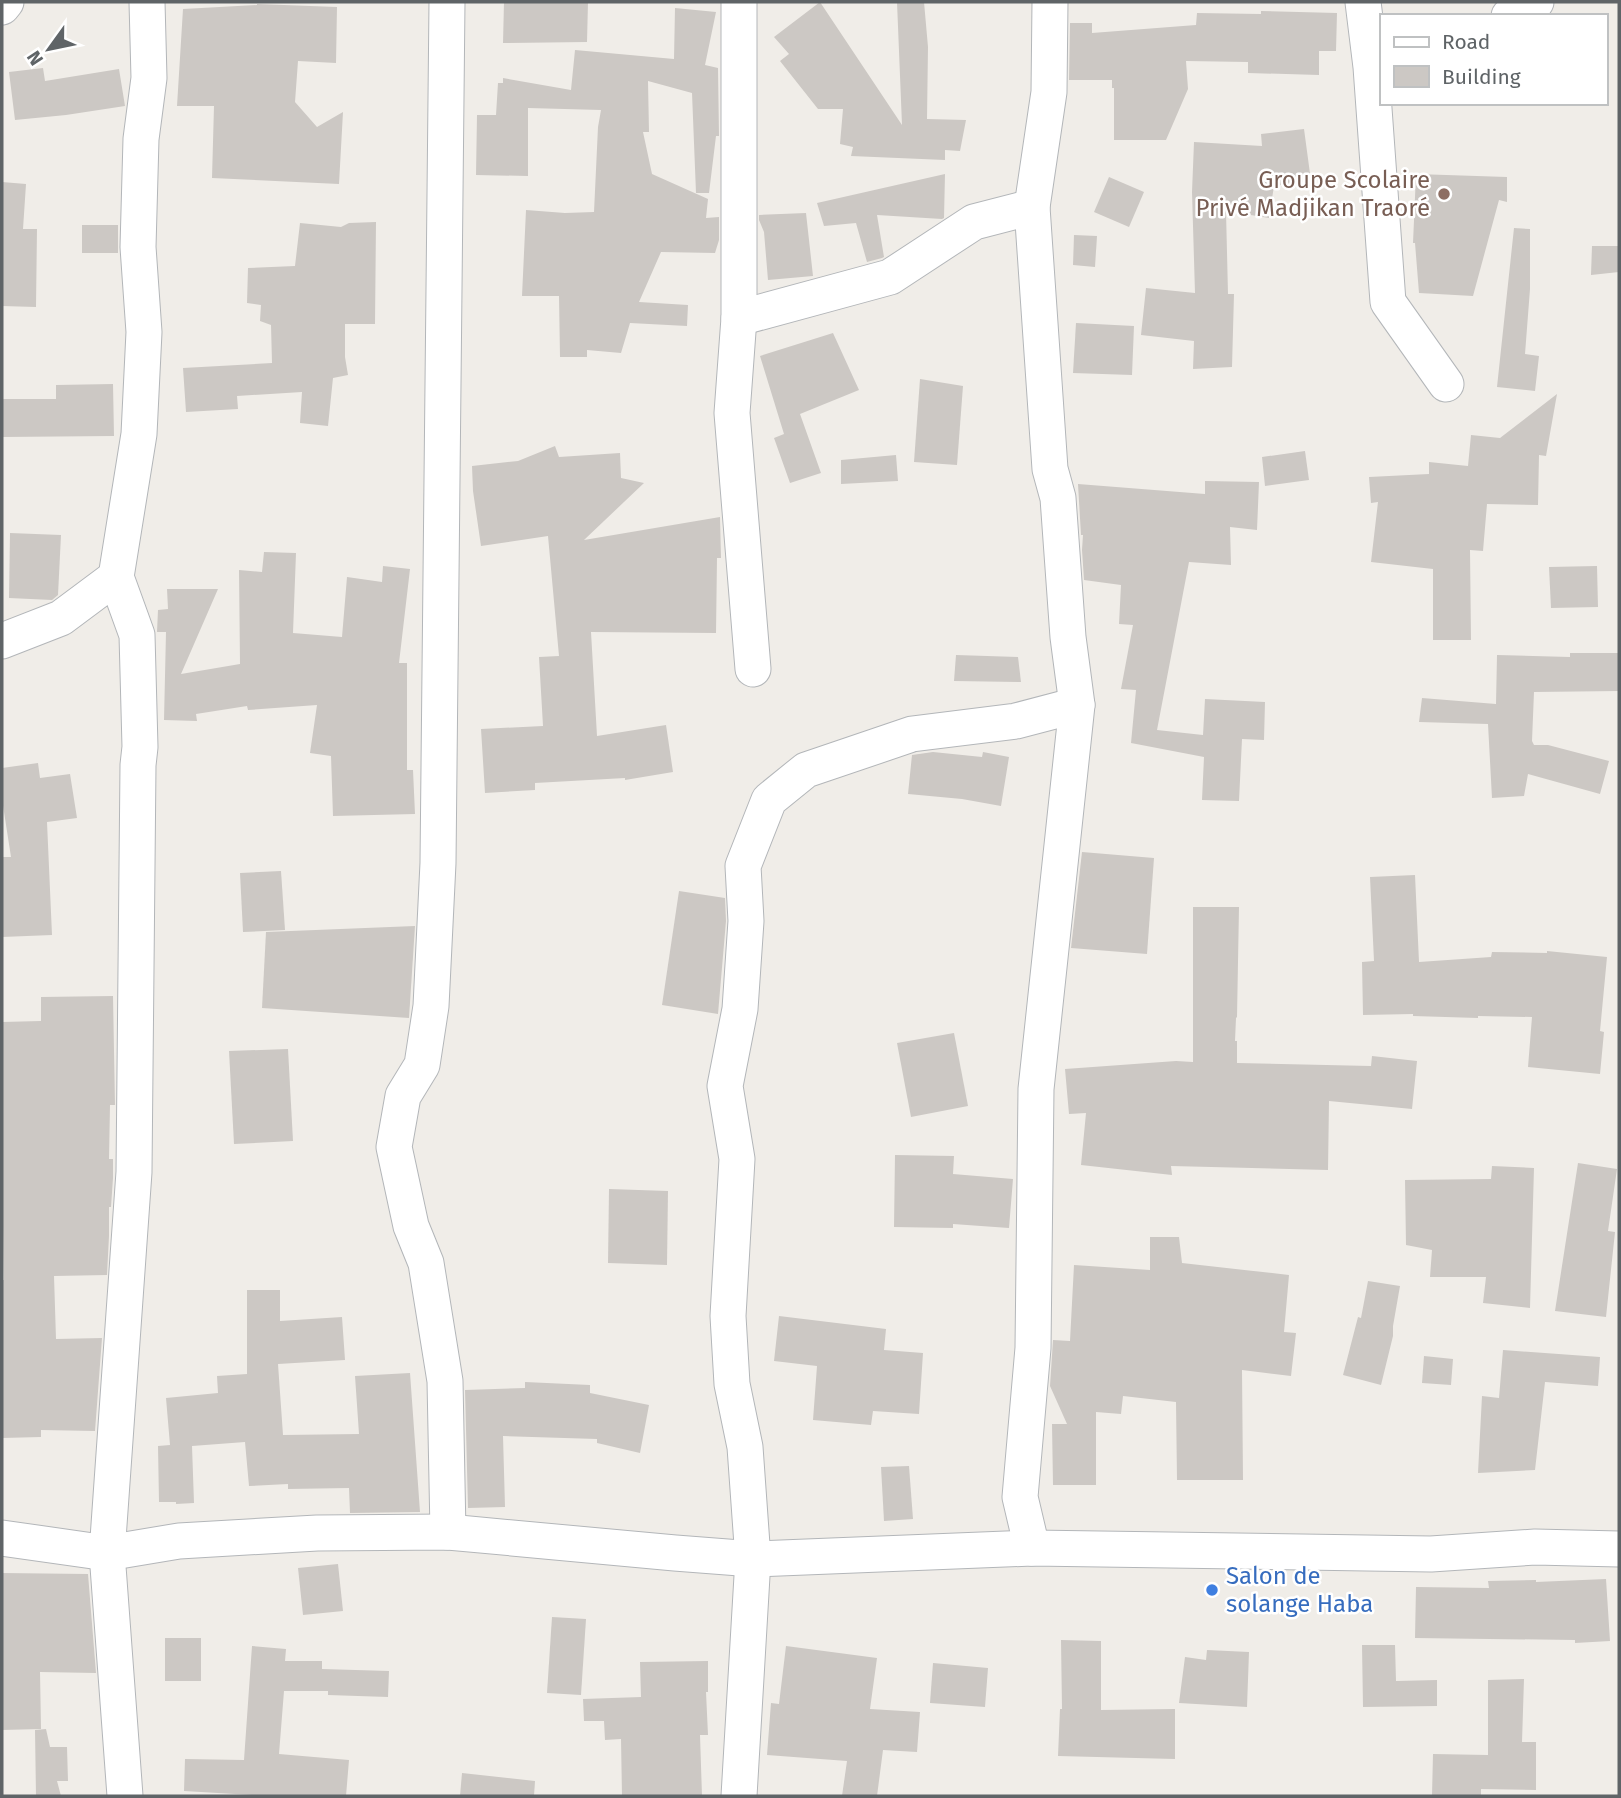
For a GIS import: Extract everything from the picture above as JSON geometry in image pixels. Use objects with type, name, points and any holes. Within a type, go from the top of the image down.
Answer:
[{"type":"street","points":[[2,7],[6,2]]},
{"type":"street","points":[[125,1796],[107,1553],[134,1172],[140,747],[137,635],[116,577],[139,434],[144,332],[138,247],[141,139],[149,78],[147,2]]},
{"type":"street","points":[[447,2],[438,876],[431,1006],[422,1065],[403,1096],[394,1147],[411,1226],[426,1263],[445,1381],[448,1532]]},
{"type":"street","points":[[739,2],[739,317],[732,413],[753,669]]},
{"type":"street","points":[[1031,1548],[1020,1497],[1033,1348],[1036,1089],[1077,705],[1068,637],[1058,498],[1050,469],[1032,207],[1049,92],[1050,2]]},
{"type":"street","points":[[1363,2],[1376,64],[1388,302],[1446,384]]},
{"type":"street","points":[[1513,14],[1536,2]]},
{"type":"street","points":[[739,317],[890,277],[974,222],[1032,207]]},
{"type":"street","points":[[2,641],[61,618],[116,577]]},
{"type":"street","points":[[740,1796],[753,1559],[745,1447],[732,1384],[728,1316],[737,1159],[725,1086],[741,997],[746,921],[743,866],[769,800],[806,770],[912,734],[1016,721],[1077,705]]},
{"type":"street","points":[[2,1538],[107,1553],[179,1541],[317,1533],[448,1532],[753,1559],[1031,1548],[1431,1554],[1535,1547],[1619,1549]]},
{"type":"building","points":[[504,2],[588,2],[587,42],[503,43]]},
{"type":"building","points":[[820,2],[902,125],[897,2],[924,2],[928,47],[927,119],[966,120],[960,151],[945,150],[945,160],[851,156],[853,147],[840,144],[843,109],[818,109],[780,61],[789,54],[774,37]]},
{"type":"building","points":[[257,4],[337,7],[336,63],[298,61],[295,102],[317,127],[343,112],[339,184],[212,178],[214,106],[177,106],[183,9]]},
{"type":"building","points":[[675,8],[716,12],[705,65],[718,68],[719,136],[716,136],[709,193],[696,193],[692,93],[648,81],[649,132],[643,132],[652,174],[708,199],[706,218],[719,217],[719,240],[715,253],[661,252],[639,302],[688,305],[687,326],[630,323],[621,353],[587,350],[587,357],[560,357],[559,296],[522,296],[526,210],[594,212],[601,110],[528,108],[528,176],[476,175],[477,115],[496,115],[498,83],[503,83],[503,78],[571,90],[575,50],[674,59]]},
{"type":"building","points":[[1261,11],[1337,13],[1336,51],[1319,51],[1319,75],[1248,73],[1248,62],[1186,61],[1188,89],[1166,140],[1114,140],[1112,80],[1069,80],[1070,23],[1092,23],[1092,33],[1196,25],[1197,13],[1261,14]]},
{"type":"building","points":[[43,68],[45,81],[119,69],[125,106],[15,120],[9,72]]},
{"type":"building","points":[[1304,129],[1311,181],[1274,186],[1269,218],[1226,211],[1228,294],[1234,294],[1232,367],[1193,369],[1194,341],[1141,335],[1146,288],[1195,293],[1192,192],[1194,142],[1262,146],[1261,134]]},
{"type":"building","points":[[945,174],[944,218],[877,215],[884,257],[882,258],[867,262],[856,223],[824,226],[817,203]]},
{"type":"building","points":[[1416,174],[1507,177],[1507,202],[1499,200],[1473,296],[1419,293],[1413,243]]},
{"type":"building","points":[[1109,177],[1144,192],[1129,227],[1094,212]]},
{"type":"building","points":[[2,182],[26,184],[23,229],[37,229],[36,307],[2,306]]},
{"type":"building","points":[[806,213],[813,276],[768,280],[764,232],[759,215]]},
{"type":"building","points":[[376,222],[375,324],[345,324],[348,375],[333,378],[328,426],[300,423],[302,392],[237,396],[238,409],[186,412],[183,368],[272,363],[271,325],[260,321],[261,305],[247,303],[248,268],[295,266],[300,223],[341,227],[349,223]]},
{"type":"building","points":[[82,225],[118,225],[118,253],[82,253]]},
{"type":"building","points":[[1514,228],[1530,229],[1530,289],[1525,354],[1539,356],[1535,391],[1497,387]]},
{"type":"building","points":[[1074,235],[1097,236],[1095,267],[1073,265]]},
{"type":"building","points":[[1592,246],[1619,246],[1619,272],[1591,275]]},
{"type":"building","points":[[1076,323],[1134,326],[1132,375],[1073,373]]},
{"type":"building","points":[[833,333],[859,390],[800,414],[821,473],[790,483],[774,438],[784,434],[760,356]]},
{"type":"building","points":[[920,379],[963,386],[957,465],[914,462]]},
{"type":"building","points":[[113,384],[114,436],[2,437],[2,399],[56,399],[56,385]]},
{"type":"building","points":[[1557,394],[1546,456],[1539,455],[1538,505],[1487,504],[1483,551],[1470,550],[1471,640],[1433,640],[1433,569],[1371,562],[1378,502],[1371,503],[1369,477],[1429,474],[1429,462],[1468,466],[1471,435],[1500,438]]},
{"type":"building","points":[[555,446],[559,457],[620,453],[621,478],[644,483],[584,540],[720,517],[721,558],[717,558],[716,633],[591,632],[597,736],[666,725],[673,772],[625,780],[535,783],[535,790],[485,793],[481,729],[543,726],[539,657],[559,656],[548,536],[481,546],[472,466],[518,461]]},
{"type":"building","points":[[1305,451],[1309,480],[1265,486],[1262,457]]},
{"type":"building","points":[[896,455],[898,481],[841,484],[841,460]]},
{"type":"building","points":[[1205,481],[1259,482],[1257,530],[1230,527],[1231,565],[1189,562],[1157,730],[1203,735],[1205,699],[1265,702],[1264,740],[1242,739],[1239,801],[1202,800],[1204,757],[1131,743],[1136,690],[1121,689],[1133,625],[1119,624],[1121,585],[1084,580],[1078,484],[1205,494]]},
{"type":"building","points":[[10,533],[61,535],[58,595],[52,600],[9,598]]},
{"type":"building","points":[[264,552],[296,553],[293,633],[342,637],[347,577],[382,582],[383,566],[410,569],[399,663],[407,663],[407,770],[413,770],[415,814],[333,816],[331,756],[310,753],[317,705],[248,710],[247,706],[196,714],[197,721],[164,720],[166,632],[157,632],[158,610],[168,609],[167,589],[218,589],[181,674],[240,664],[239,570],[262,572]]},
{"type":"building","points":[[1597,566],[1598,607],[1551,608],[1549,567]]},
{"type":"building","points":[[1570,653],[1619,653],[1619,691],[1534,692],[1532,741],[1534,745],[1548,745],[1609,761],[1600,794],[1528,774],[1524,796],[1492,798],[1488,724],[1419,722],[1422,698],[1496,704],[1497,655],[1570,657]]},
{"type":"building","points":[[956,655],[1018,657],[1021,682],[954,681]]},
{"type":"building","points":[[933,752],[982,757],[983,752],[1009,757],[1001,806],[908,794],[912,755]]},
{"type":"building","points":[[38,763],[40,778],[70,774],[77,818],[47,822],[52,935],[2,937],[2,857],[11,857],[2,799],[2,768]]},
{"type":"building","points":[[1082,852],[1154,858],[1147,954],[1071,948]]},
{"type":"building","points":[[281,871],[285,930],[243,932],[240,873]]},
{"type":"building","points":[[1415,875],[1419,962],[1491,957],[1492,952],[1547,951],[1607,957],[1600,1031],[1604,1032],[1600,1074],[1528,1067],[1532,1017],[1363,1015],[1362,962],[1374,961],[1370,877]]},
{"type":"building","points":[[679,891],[725,898],[726,921],[718,1014],[662,1005]]},
{"type":"building","points":[[1193,907],[1239,907],[1235,1041],[1237,1063],[1371,1066],[1372,1056],[1417,1061],[1412,1109],[1329,1101],[1328,1170],[1171,1166],[1172,1175],[1081,1165],[1086,1113],[1069,1114],[1065,1069],[1193,1062]]},
{"type":"building","points":[[415,926],[409,1018],[262,1008],[266,932]]},
{"type":"building","points":[[113,996],[115,1105],[110,1105],[109,1159],[113,1159],[113,1178],[109,1207],[107,1275],[54,1276],[56,1339],[102,1338],[95,1431],[41,1430],[41,1437],[2,1438],[2,1022],[41,1021],[41,997]]},
{"type":"building","points":[[954,1033],[968,1106],[911,1117],[897,1043]]},
{"type":"building","points":[[288,1049],[293,1141],[234,1144],[229,1051]]},
{"type":"building","points":[[895,1155],[954,1156],[953,1174],[1013,1179],[1009,1228],[953,1224],[953,1228],[894,1227]]},
{"type":"building","points":[[1578,1163],[1617,1169],[1608,1231],[1615,1232],[1606,1317],[1555,1311]]},
{"type":"building","points":[[1492,1166],[1534,1168],[1530,1308],[1483,1303],[1486,1277],[1430,1277],[1432,1250],[1406,1245],[1405,1180],[1491,1179]]},
{"type":"building","points":[[609,1189],[668,1191],[667,1265],[608,1263]]},
{"type":"building","points":[[1150,1237],[1179,1237],[1182,1263],[1289,1275],[1284,1332],[1296,1333],[1291,1376],[1242,1370],[1243,1480],[1177,1480],[1176,1402],[1123,1396],[1121,1414],[1096,1412],[1096,1485],[1053,1485],[1052,1424],[1067,1424],[1050,1386],[1053,1340],[1070,1341],[1074,1265],[1150,1270]]},
{"type":"building","points":[[1368,1281],[1400,1286],[1393,1336],[1381,1385],[1343,1375],[1358,1317],[1361,1318]]},
{"type":"building","points":[[247,1290],[280,1290],[280,1321],[342,1317],[345,1360],[278,1364],[283,1435],[359,1434],[355,1376],[410,1373],[420,1512],[350,1513],[349,1488],[288,1489],[288,1484],[249,1486],[245,1442],[192,1446],[194,1503],[159,1502],[158,1446],[170,1445],[166,1398],[218,1393],[217,1376],[247,1374]]},
{"type":"building","points":[[779,1316],[886,1329],[884,1350],[923,1353],[919,1414],[873,1411],[871,1425],[813,1420],[817,1366],[774,1361]]},
{"type":"building","points":[[1503,1350],[1600,1357],[1598,1386],[1545,1382],[1535,1470],[1478,1473],[1482,1396],[1499,1398]]},
{"type":"building","points":[[1424,1356],[1453,1359],[1451,1385],[1422,1383]]},
{"type":"building","points":[[525,1382],[590,1385],[590,1393],[649,1405],[640,1453],[597,1443],[597,1439],[503,1436],[505,1507],[468,1508],[465,1390],[525,1388]]},
{"type":"building","points":[[909,1466],[913,1519],[884,1521],[881,1467]]},
{"type":"building","points":[[338,1564],[343,1611],[303,1615],[298,1568]]},
{"type":"building","points":[[2,1573],[88,1574],[96,1673],[40,1672],[41,1729],[2,1730]]},
{"type":"building","points":[[1606,1579],[1610,1641],[1575,1643],[1575,1640],[1415,1638],[1416,1587],[1489,1588],[1488,1581]]},
{"type":"building","points":[[552,1617],[586,1619],[581,1695],[547,1693]]},
{"type":"building","points":[[165,1638],[201,1638],[201,1681],[165,1681]]},
{"type":"building","points":[[1061,1640],[1101,1641],[1101,1710],[1175,1709],[1175,1759],[1058,1756],[1062,1709]]},
{"type":"building","points":[[1362,1645],[1395,1645],[1396,1681],[1437,1680],[1437,1706],[1363,1707]]},
{"type":"building","points":[[252,1646],[286,1649],[285,1661],[322,1661],[322,1669],[389,1671],[388,1697],[328,1695],[328,1691],[284,1691],[279,1754],[349,1760],[346,1796],[270,1796],[184,1791],[185,1759],[244,1760]]},
{"type":"building","points":[[786,1646],[877,1658],[870,1709],[920,1712],[917,1752],[883,1750],[877,1796],[842,1796],[847,1761],[767,1755],[771,1703],[779,1704]]},
{"type":"building","points":[[1207,1650],[1249,1652],[1247,1707],[1179,1703],[1185,1657],[1206,1660]]},
{"type":"building","points":[[708,1661],[708,1735],[700,1735],[702,1796],[622,1796],[621,1739],[605,1740],[604,1721],[584,1721],[583,1699],[641,1697],[640,1662]]},
{"type":"building","points":[[933,1663],[988,1668],[985,1707],[930,1703]]},
{"type":"building","points":[[1524,1679],[1522,1742],[1536,1742],[1536,1790],[1481,1789],[1481,1796],[1432,1796],[1433,1754],[1488,1755],[1488,1680]]},
{"type":"building","points":[[46,1729],[50,1747],[67,1747],[68,1781],[57,1781],[61,1796],[36,1796],[35,1730]]},
{"type":"building","points":[[462,1773],[535,1781],[534,1796],[460,1796]]},
{"type":"place","name":"Groupe Scolaire Privé Madjikan Traoré","points":[[1444,194]]},
{"type":"place","name":"Salon de solange Haba","points":[[1212,1590]]}]
